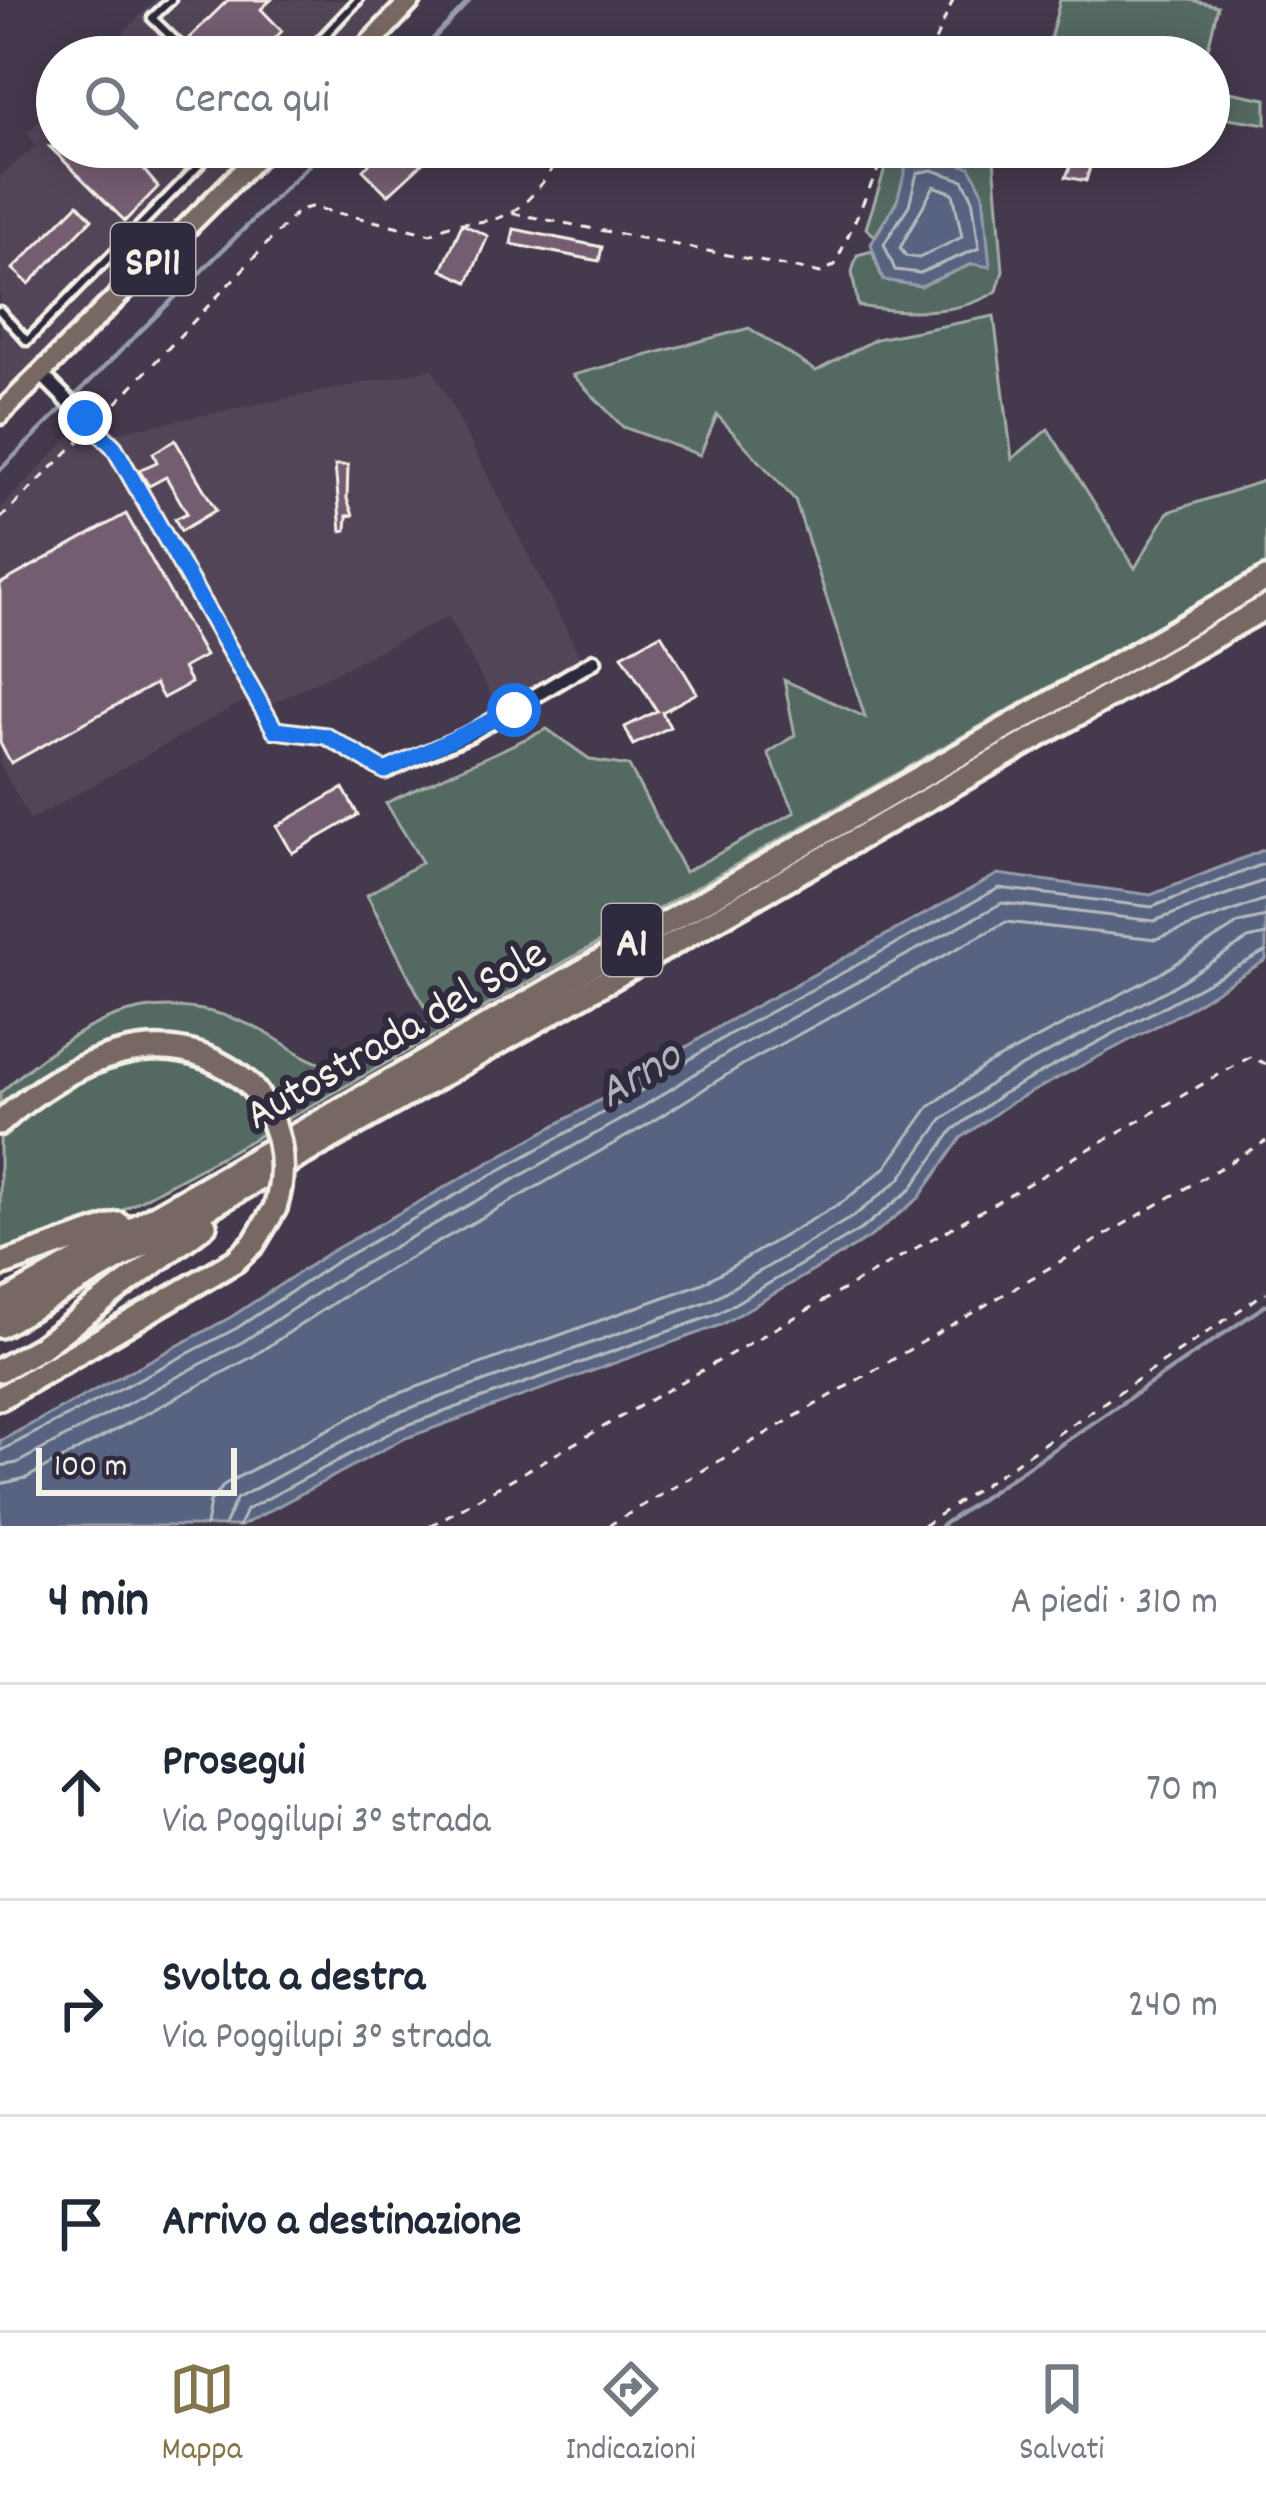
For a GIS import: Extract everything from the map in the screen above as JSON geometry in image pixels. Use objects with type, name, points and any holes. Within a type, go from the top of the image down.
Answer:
[{"type":"highway","name":"Autostrada del Sole","points":[[0,1305],[1266,579]]},
{"type":"highway","name":"Autostrada del Sole","points":[[0,1326],[1266,607]]},
{"type":"highway","points":[[0,1123],[62,1074],[136,1049],[190,1051],[216,1060],[249,1084],[271,1116],[280,1145],[282,1176],[275,1208],[254,1243],[235,1261],[0,1398]]},
{"type":"highway","points":[[8,1366],[269,1177]]},
{"type":"highway","points":[[0,1265],[159,1210]]},
{"type":"main road","points":[[377,36],[412,0]]},
{"type":"main road","name":"SP11","points":[[0,414],[45,378],[135,277],[246,168]]},
{"type":"street","points":[[45,378],[114,447],[275,730],[326,736],[385,771],[470,734],[594,662]]},
{"type":"lane","points":[[170,36],[152,18],[171,0]]},
{"type":"lane","points":[[324,36],[358,0]]},
{"type":"lane","points":[[0,311],[27,341],[197,168]]},
{"type":"lane","points":[[112,255],[135,277]]},
{"type":"path","points":[[937,36],[953,0]]},
{"type":"path","points":[[0,519],[299,210],[311,207],[431,234],[455,220],[485,221],[511,212],[542,186],[553,168]]},
{"type":"path","points":[[511,212],[820,273],[835,265],[879,168]]},
{"type":"path","points":[[430,1526],[1250,1057],[1266,1064]]},
{"type":"path","points":[[608,1526],[1266,1142]]},
{"type":"path","points":[[923,1526],[1266,1292]]},
{"type":"shaded area","points":[[155,0],[396,0],[360,36],[120,36]]},
{"type":"shaded area","points":[[36,124],[36,168],[229,168],[0,399],[0,177],[35,146],[27,133]]},
{"type":"shaded area","points":[[433,369],[583,662],[500,711],[448,617],[253,713],[244,701],[30,820],[0,764],[0,509],[93,413],[118,432]]},
{"type":"green space","points":[[1060,0],[1190,0],[1218,6],[1211,36],[1051,36]]},
{"type":"green space","points":[[1230,92],[1266,99],[1266,124],[1230,118]]},
{"type":"green space","points":[[885,168],[995,168],[1003,271],[997,291],[948,309],[858,306],[852,272],[857,255],[872,251],[883,280],[921,286],[972,264],[897,201],[875,236],[866,228]]},
{"type":"green space","points":[[994,316],[1012,459],[1048,429],[1135,568],[1168,512],[1266,480],[1266,564],[284,1121],[260,1084],[226,1056],[185,1041],[163,1039],[141,1041],[109,1054],[0,1117],[0,1093],[28,1068],[86,1029],[146,1009],[213,1012],[341,1070],[432,1021],[367,895],[422,862],[386,803],[547,729],[591,760],[629,766],[685,872],[795,812],[768,753],[795,735],[784,680],[865,717],[795,500],[717,415],[700,455],[623,427],[573,375],[749,328],[816,371],[876,339]]},
{"type":"green space","points":[[152,1056],[189,1062],[221,1077],[248,1099],[268,1131],[82,1232],[0,1260],[0,1139],[70,1086]]},
{"type":"water","points":[[906,168],[971,168],[983,192],[990,267],[972,264],[921,286],[883,280],[871,244],[897,201]]},
{"type":"water","points":[[1266,849],[1266,960],[1183,1012],[1009,1104],[961,1138],[919,1198],[869,1238],[721,1325],[403,1439],[241,1526],[0,1526],[0,1441],[231,1317],[330,1252],[623,1087],[723,1024],[998,874],[1151,895]]},
{"type":"building","points":[[228,0],[271,0],[261,9],[282,31],[277,36],[191,36]]},
{"type":"building","points":[[71,168],[142,168],[158,187],[125,221]]},
{"type":"building","points":[[365,168],[417,168],[388,195]]},
{"type":"building","points":[[1070,168],[1090,168],[1086,181],[1066,177]]},
{"type":"building","points":[[78,204],[92,219],[29,284],[13,269]]},
{"type":"building","points":[[462,224],[488,236],[468,282],[442,270]]},
{"type":"building","points":[[514,229],[602,247],[599,261],[511,244]]},
{"type":"building","points":[[175,440],[216,510],[181,531],[175,519],[187,513],[166,477],[149,486],[139,470],[157,462],[153,453]]},
{"type":"building","points":[[335,465],[348,465],[347,499],[353,515],[347,516],[346,530],[341,531]]},
{"type":"building","points":[[126,514],[205,656],[183,668],[191,683],[163,698],[155,684],[11,763],[0,743],[0,584]]},
{"type":"building","points":[[661,634],[697,693],[662,712],[670,727],[633,745],[625,727],[657,711],[622,655]]},
{"type":"building","points":[[343,788],[358,815],[292,853],[277,826]]},
{"type":"waterway","points":[[436,36],[470,0]]},
{"type":"waterway","points":[[0,470],[306,168]]},
{"type":"waterway","points":[[941,1526],[1266,1305]]},
{"type":"route","points":[[85,418],[114,447],[275,730],[326,736],[369,766],[385,771],[514,710]]},
{"type":"water label","name":"Arno","points":[[637,1071]]}]
